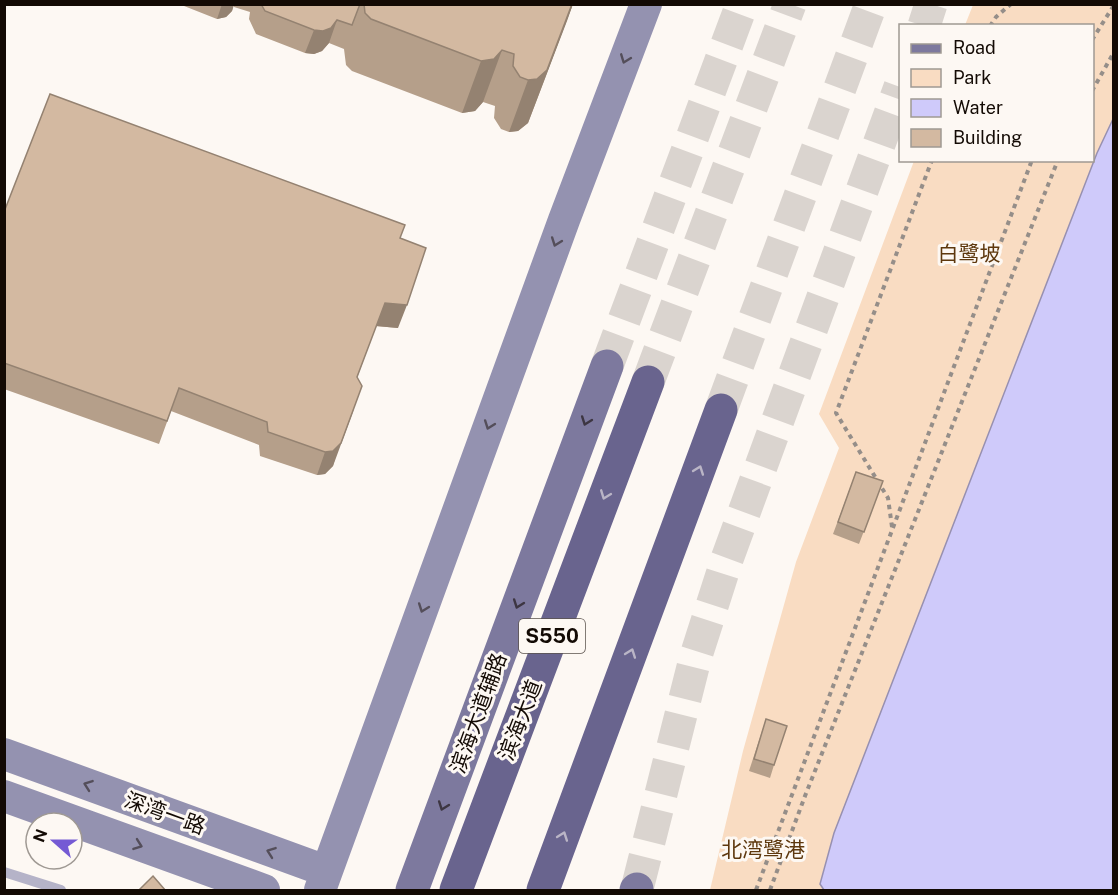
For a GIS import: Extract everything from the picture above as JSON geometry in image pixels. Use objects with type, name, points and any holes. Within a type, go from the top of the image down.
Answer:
[{"type":"highway","name":"滨海大道","points":[[456,891],[648,382]]},
{"type":"highway","points":[[543,891],[721,410]]},
{"type":"main road","name":"滨海大道辅路","points":[[412,891],[607,366]]},
{"type":"street","points":[[323,881],[564,220],[646,4]]},
{"type":"street","name":"深湾一路","points":[[4,754],[323,881]]},
{"type":"street","name":"深湾一路","points":[[4,796],[264,891]]},
{"type":"lane","points":[[4,872],[26,886],[61,891]]},
{"type":"path","points":[[992,24],[1011,4]]},
{"type":"path","points":[[1106,4],[1107,13]]},
{"type":"path","points":[[1094,36],[1113,5]]},
{"type":"path","points":[[1094,87],[1113,52]]},
{"type":"path","points":[[892,528],[888,498],[836,413],[931,162]]},
{"type":"path","points":[[756,891],[1031,162]]},
{"type":"path","points":[[770,891],[814,774],[1057,162]]},
{"type":"green space","name":"白鹭坡","points":[[973,5],[1113,5],[1113,119],[1094,161],[1094,24],[965,24]]},
{"type":"green space","name":"白鹭坡","points":[[914,162],[1094,162],[820,884],[824,890],[710,890],[743,751],[796,562],[839,448],[819,414]]},
{"type":"water","points":[[1113,119],[1113,890],[824,890],[820,884],[834,833],[1097,153]]},
{"type":"building","points":[[261,4],[360,4],[352,25],[337,20],[331,28],[323,31],[314,30],[265,11]]},
{"type":"building","points":[[364,4],[572,4],[547,70],[537,79],[528,80],[520,77],[513,66],[514,54],[502,50],[494,59],[481,61],[371,19],[365,13]]},
{"type":"building","points":[[50,94],[405,225],[400,238],[426,248],[407,305],[385,303],[357,377],[362,386],[341,443],[333,451],[325,452],[268,432],[267,422],[179,388],[167,421],[4,363],[4,212]]},
{"type":"building","points":[[856,472],[883,481],[864,532],[838,522]]},
{"type":"building","points":[[766,719],[787,726],[774,765],[754,759]]},
{"type":"building","points":[[153,876],[166,891],[138,891]]},
{"type":"tunnel","points":[[607,366],[742,4]]},
{"type":"tunnel","points":[[648,382],[790,4]]},
{"type":"tunnel","points":[[721,410],[871,4]]},
{"type":"tunnel","points":[[925,24],[931,4]]},
{"type":"tunnel","points":[[637,889],[695,659],[727,559],[899,90]]},
{"type":"park label","name":"北湾鹭港","points":[[763,849]]}]
